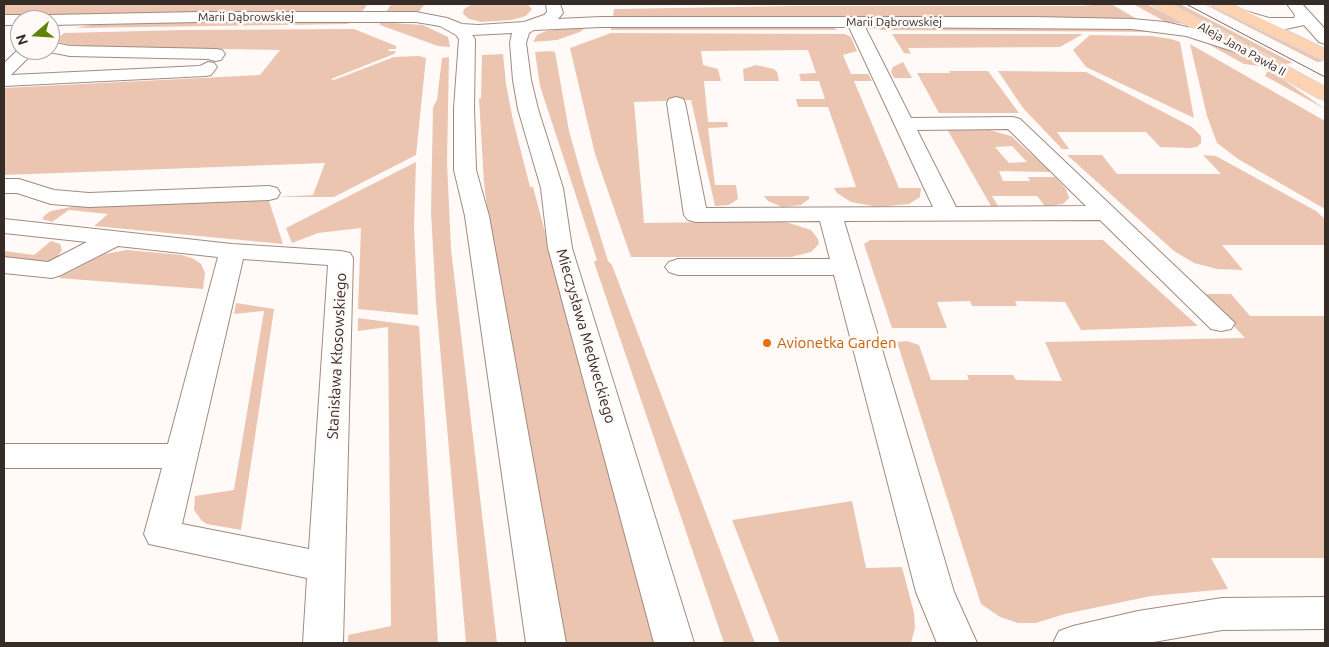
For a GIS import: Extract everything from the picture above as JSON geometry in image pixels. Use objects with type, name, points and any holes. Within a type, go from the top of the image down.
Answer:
[{"type":"main road","name":"Aleja Jana Pawła II","points":[[1160,4],[1325,94]]},
{"type":"main road","name":"Aleja Jana Pawła II","points":[[1219,4],[1325,54]]},
{"type":"street","points":[[530,26],[550,18],[555,13],[556,7],[553,4]]},
{"type":"street","points":[[562,4],[569,4]]},
{"type":"street","points":[[1245,16],[1268,23],[1286,24],[1301,21],[1299,9]]},
{"type":"street","points":[[1299,9],[1325,40],[1322,48],[1325,54]]},
{"type":"street","name":"Marii Dąbrowskiej","points":[[60,20],[199,17],[409,17],[445,18],[487,30],[601,22],[1034,22],[1148,25],[1200,34],[1250,52]]},
{"type":"street","points":[[445,18],[462,32],[467,39],[464,108],[466,170],[477,216],[546,643]]},
{"type":"street","points":[[855,22],[948,214]]},
{"type":"street","name":"Mieczysława Medweckiego","points":[[530,26],[521,31],[518,43],[522,80],[530,116],[552,188],[560,248],[674,643]]},
{"type":"street","points":[[4,81],[205,72],[216,54],[70,51],[60,49]]},
{"type":"street","points":[[4,72],[17,60]]},
{"type":"street","points":[[676,103],[696,215],[1106,213]]},
{"type":"street","points":[[904,124],[1012,123],[1221,323]]},
{"type":"street","points":[[4,186],[19,186],[51,197],[89,200],[269,193]]},
{"type":"street","points":[[7,227],[51,197]]},
{"type":"street","points":[[830,215],[936,592],[957,643]]},
{"type":"street","name":"Stanisława Kłosowskiego","points":[[7,227],[232,251],[342,258],[323,643]]},
{"type":"street","points":[[4,265],[52,270],[115,238]]},
{"type":"street","points":[[232,251],[219,296],[162,534],[327,567]]},
{"type":"street","points":[[678,267],[845,267]]},
{"type":"street","points":[[4,456],[182,456]]},
{"type":"street","points":[[1072,643],[1142,636],[1222,614],[1325,613]]},
{"type":"shaded area","points":[[4,4],[367,5],[361,13],[60,16],[60,10],[10,10],[10,16],[4,16]]},
{"type":"shaded area","points":[[473,4],[527,4],[532,9],[526,16],[512,20],[481,22],[469,19],[463,14],[464,9]]},
{"type":"shaded area","points":[[1111,4],[1137,19],[613,17],[614,9],[794,6],[1080,6]]},
{"type":"shaded area","points":[[1133,4],[1147,4],[1184,24],[1166,22]]},
{"type":"shaded area","points":[[1173,4],[1180,4],[1293,63],[1285,64]]},
{"type":"shaded area","points":[[1204,4],[1206,4],[1324,61],[1317,62]]},
{"type":"shaded area","points":[[391,5],[424,5],[418,13],[385,13]]},
{"type":"shaded area","points":[[196,22],[354,22],[347,24],[76,28],[91,25]]},
{"type":"shaded area","points":[[379,22],[423,25],[448,37],[450,47],[438,46],[380,25]]},
{"type":"shaded area","points":[[587,26],[580,32],[557,40],[533,42],[537,35],[546,31]]},
{"type":"shaded area","points":[[611,27],[832,27],[838,30],[611,30]]},
{"type":"shaded area","points":[[883,27],[1131,28],[1157,32],[879,30]]},
{"type":"shaded area","points":[[354,29],[396,46],[396,49],[389,49],[388,51],[396,51],[394,54],[331,79],[334,80],[394,57],[419,56],[426,58],[416,155],[334,197],[275,197],[313,195],[325,163],[4,175],[4,88],[260,75],[280,50],[74,46],[60,42],[60,36],[64,33]]},
{"type":"shaded area","points":[[611,33],[845,34],[851,37],[857,51],[843,55],[851,74],[868,74],[872,81],[854,81],[899,188],[921,188],[920,197],[909,204],[878,207],[851,202],[837,193],[834,188],[856,187],[828,107],[798,107],[796,99],[825,99],[819,81],[801,81],[799,74],[816,73],[808,50],[701,51],[703,65],[718,69],[721,81],[704,81],[708,122],[727,122],[728,127],[708,128],[715,185],[736,185],[738,199],[729,205],[715,206],[691,100],[634,102],[644,223],[783,221],[811,230],[818,239],[819,244],[811,252],[791,257],[631,257],[595,154],[570,48]]},
{"type":"shaded area","points":[[892,34],[1083,34],[1060,47],[908,48],[911,54],[904,53]]},
{"type":"shaded area","points":[[1090,35],[1152,36],[1180,42],[1194,118],[1086,67],[1073,50]]},
{"type":"shaded area","points":[[1192,35],[1230,49],[1260,66],[1244,64]]},
{"type":"shaded area","points":[[1190,44],[1325,121],[1325,209],[1238,159],[1217,143],[1207,116]]},
{"type":"shaded area","points":[[535,52],[555,52],[569,131],[608,261],[612,265],[755,643],[724,643],[594,262],[597,260],[540,86]]},
{"type":"shaded area","points":[[503,54],[506,84],[513,120],[530,187],[533,187],[655,643],[564,643],[493,254],[484,183],[479,98],[481,98],[482,55]]},
{"type":"shaded area","points":[[449,57],[447,162],[451,249],[497,643],[466,643],[436,302],[431,212],[433,107],[437,100],[442,58]]},
{"type":"shaded area","points":[[903,62],[912,78],[894,78],[891,72],[893,67]]},
{"type":"shaded area","points":[[756,65],[774,69],[777,72],[779,81],[744,81],[743,69]]},
{"type":"shaded area","points":[[949,71],[988,71],[1019,113],[939,113],[917,73],[950,73]]},
{"type":"shaded area","points":[[998,71],[1086,72],[1192,127],[1201,136],[1201,143],[1197,147],[1190,148],[1160,147],[1146,132],[1057,132],[1069,149],[1062,149],[1023,108]]},
{"type":"shaded area","points":[[1267,72],[1271,72],[1281,78],[1325,109],[1265,76]]},
{"type":"shaded area","points":[[947,129],[986,129],[1011,136],[1051,172],[999,171],[1003,181],[1030,181],[1028,177],[1055,177],[1066,189],[1069,198],[1063,204],[1045,206],[1037,196],[992,196],[998,206],[991,206]],"holes":[[[1012,146],[1027,162],[1009,163],[995,147]]]},
{"type":"shaded area","points":[[1067,155],[1102,155],[1117,174],[1221,174],[1203,155],[1216,156],[1316,211],[1325,219],[1325,245],[1222,245],[1243,270],[1217,269],[1194,263],[1174,251]]},
{"type":"shaded area","points":[[416,162],[414,227],[418,315],[358,309],[361,228],[318,233],[292,243],[286,228]]},
{"type":"shaded area","points":[[764,196],[809,196],[809,199],[801,205],[782,207],[768,201]]},
{"type":"shaded area","points":[[268,198],[283,244],[94,226],[108,214],[69,210],[52,222],[42,219],[51,211],[71,207]]},
{"type":"shaded area","points":[[870,240],[1103,240],[1198,326],[1081,330],[1065,302],[1015,301],[1017,306],[972,306],[970,301],[937,302],[947,328],[892,328],[864,244]]},
{"type":"shaded area","points":[[51,241],[60,244],[62,250],[57,257],[49,262],[4,257],[4,251],[34,255]]},
{"type":"shaded area","points":[[127,250],[182,255],[194,259],[201,264],[205,273],[203,289],[58,278],[105,254]]},
{"type":"shaded area","points":[[1204,294],[1231,294],[1250,316],[1325,316],[1325,558],[1211,558],[1228,589],[1151,596],[1065,614],[1036,623],[1018,623],[1000,617],[981,604],[897,342],[907,341],[919,345],[931,380],[969,380],[967,375],[1013,375],[1016,380],[1062,381],[1045,342],[1245,338]]},
{"type":"shaded area","points":[[236,303],[274,309],[241,530],[207,524],[202,521],[194,510],[195,496],[234,490],[264,311],[234,314]]},
{"type":"shaded area","points":[[358,318],[419,326],[438,643],[348,643],[348,635],[391,626],[388,327],[358,331]]},
{"type":"shaded area","points":[[852,501],[866,568],[902,567],[914,613],[915,628],[911,643],[780,643],[732,520]]},
{"type":"tram line","points":[[1186,4],[1325,77]]},
{"type":"place","name":"Avionetka Garden","points":[[767,343]]}]
